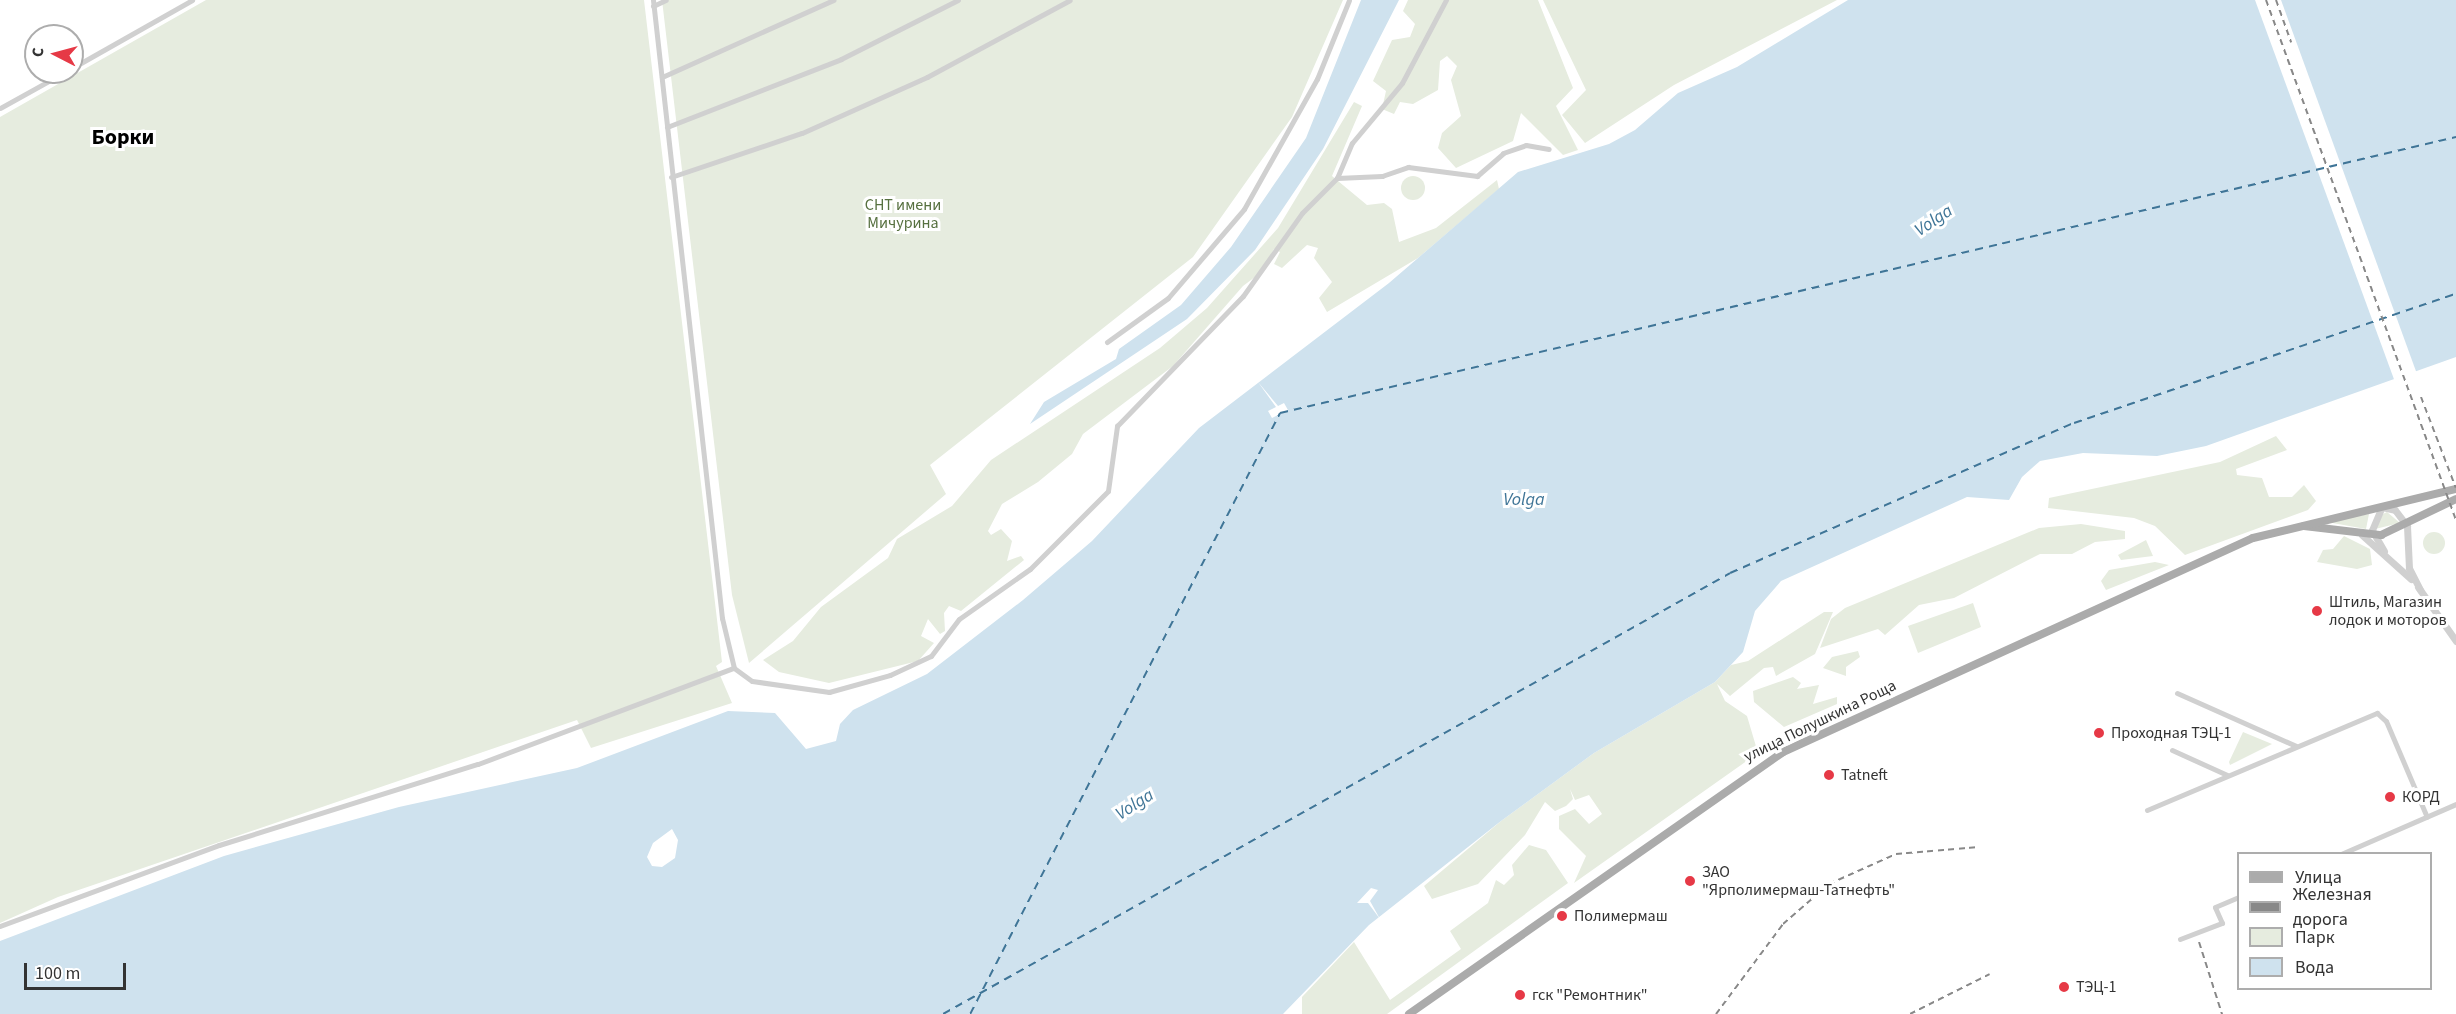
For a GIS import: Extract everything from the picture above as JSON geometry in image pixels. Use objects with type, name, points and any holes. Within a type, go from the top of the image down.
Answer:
[{"type":"main road","name":"улица Полушкина Роща","points":[[1409,1014],[1769,759],[2285,526],[2382,507],[2456,489]]},
{"type":"main road","points":[[2285,526],[2373,536],[2407,526],[2456,499]]},
{"type":"street","points":[[84,61],[192,0]]},
{"type":"street","points":[[666,0],[653,3],[705,489],[722,618],[734,668],[752,681],[829,692],[890,675],[931,656],[959,619],[1030,569],[1108,491],[1117,426],[1243,296],[1302,213],[1337,178],[1352,143],[1402,83],[1446,0]]},
{"type":"street","points":[[662,77],[833,0]]},
{"type":"street","points":[[667,128],[841,59],[958,0]]},
{"type":"street","points":[[671,177],[802,133],[927,77],[1070,0]]},
{"type":"street","points":[[1107,342],[1168,298],[1244,209],[1312,89],[1349,0]]},
{"type":"street","points":[[0,108],[44,84]]},
{"type":"street","points":[[1337,178],[1382,176],[1408,167],[1477,176],[1503,153],[1527,145],[1550,149]]},
{"type":"street","points":[[2420,590],[2409,568],[2407,526],[2395,510],[2382,507],[2375,515],[2373,536],[2420,590],[2456,641]]},
{"type":"street","points":[[2362,535],[2384,551]]},
{"type":"street","points":[[0,926],[219,845],[478,764],[734,668]]},
{"type":"street","points":[[2177,693],[2296,746]]},
{"type":"street","points":[[2147,810],[2377,713],[2386,721],[2427,817]]},
{"type":"street","points":[[2172,750],[2227,775]]},
{"type":"street","points":[[2346,852],[2456,804]]},
{"type":"street","points":[[2180,939],[2222,923],[2215,907],[2237,897]]},
{"type":"green space","points":[[206,0],[644,0],[722,662],[716,666],[732,703],[591,748],[577,720],[58,897],[0,923],[0,117],[58,84],[84,84],[84,69]]},
{"type":"green space","name":"СНТ имени Мичурина","points":[[662,0],[1343,0],[1292,117],[1193,257],[930,465],[946,494],[749,663],[732,595]]},
{"type":"green space","points":[[1408,0],[1538,0],[1573,88],[1556,106],[1578,150],[1563,155],[1521,113],[1513,141],[1456,168],[1438,148],[1442,133],[1461,116],[1451,80],[1457,66],[1447,56],[1440,61],[1438,90],[1413,104],[1400,102],[1394,114],[1382,109],[1386,91],[1373,81],[1392,40],[1410,37],[1415,24],[1403,11]]},
{"type":"green space","points":[[1543,0],[1837,0],[1674,85],[1585,143],[1562,115],[1586,90]]},
{"type":"green space","points":[[1354,102],[1362,106],[1332,176],[1367,205],[1384,203],[1392,209],[1399,242],[1436,228],[1497,180],[1499,189],[1418,258],[1327,312],[1319,298],[1332,282],[1314,258],[1318,248],[1307,245],[1282,268],[1274,264],[1280,252],[1274,249],[1263,271],[1243,286],[1173,366],[1083,434],[1072,454],[1038,482],[1002,504],[988,531],[991,535],[1001,529],[1012,541],[1007,561],[1021,556],[1024,560],[961,611],[949,606],[944,613],[945,631],[940,634],[928,619],[921,636],[934,643],[918,661],[829,683],[779,672],[763,660],[793,641],[821,607],[888,558],[897,539],[952,506],[991,460],[1160,348],[1207,308],[1278,228]]},
{"type":"green space","points":[[1413,176],[1421,180],[1425,188],[1421,196],[1413,200],[1405,196],[1401,188],[1405,180]]},
{"type":"green space","points":[[2276,436],[2287,450],[2236,469],[2237,475],[2262,478],[2269,497],[2292,497],[2304,485],[2316,501],[2308,510],[2185,555],[2155,526],[2134,518],[2048,508],[2049,498],[2220,462]]},
{"type":"green space","points":[[2387,512],[2400,523],[2375,529],[2381,515]]},
{"type":"green space","points":[[2369,514],[2366,529],[2327,522]]},
{"type":"green space","points":[[2081,524],[2125,531],[2125,539],[2095,542],[2072,554],[2040,554],[1954,598],[1919,605],[1885,635],[1878,629],[1820,648],[1831,619],[1845,608],[2039,528]]},
{"type":"green space","points":[[2430,532],[2438,532],[2445,539],[2445,547],[2438,554],[2430,554],[2423,547],[2423,539]]},
{"type":"green space","points":[[2344,536],[2370,549],[2372,565],[2357,569],[2317,562],[2323,550],[2333,549]]},
{"type":"green space","points":[[2146,540],[2153,556],[2121,560],[2118,555]]},
{"type":"green space","points":[[2155,562],[2169,565],[2106,590],[2101,581],[2109,570]]},
{"type":"green space","points":[[1973,603],[1981,627],[1918,653],[1908,626]]},
{"type":"green space","points":[[1824,612],[1833,612],[1815,654],[1776,676],[1773,667],[1764,668],[1730,696],[1717,684],[1725,701],[1747,716],[1758,753],[1574,883],[1586,856],[1559,829],[1559,816],[1575,809],[1589,824],[1602,814],[1589,795],[1575,800],[1570,789],[1573,799],[1566,806],[1555,811],[1545,802],[1525,835],[1478,884],[1432,899],[1424,886],[1501,821],[1594,753],[1715,682],[1731,665],[1748,661]]},
{"type":"green space","points":[[1858,651],[1860,657],[1846,667],[1846,676],[1823,668],[1832,657]]},
{"type":"green space","points":[[1793,677],[1801,683],[1797,689],[1819,685],[1813,704],[1837,697],[1837,704],[1784,727],[1754,702],[1753,691]]},
{"type":"green space","points":[[2243,732],[2272,744],[2230,765],[2229,762]]},
{"type":"green space","points":[[1529,845],[1546,850],[1568,883],[1387,1014],[1302,1014],[1302,997],[1354,942],[1390,1000],[1461,949],[1450,931],[1488,903],[1496,880],[1504,885],[1514,875],[1512,865]]},
{"type":"water","points":[[1361,0],[1399,0],[1323,149],[1255,250],[1187,319],[1030,424],[1044,402],[1116,359],[1119,349],[1181,305],[1231,247],[1306,138]]},
{"type":"water","name":"Volga","points":[[1848,0],[2456,0],[2456,357],[2206,446],[2157,456],[2083,453],[2040,461],[2022,477],[2009,500],[1967,497],[1781,581],[1755,611],[1743,652],[1715,682],[1594,753],[1501,821],[1369,925],[1283,1014],[0,1014],[0,941],[224,856],[399,807],[577,768],[728,711],[775,713],[806,749],[836,741],[840,724],[853,710],[927,674],[1023,600],[1092,541],[1199,428],[1389,283],[1518,172],[1609,144],[1635,130],[1678,93],[1737,67]],"holes":[[[672,829],[678,840],[675,858],[662,867],[652,866],[647,857],[653,843]]]},
{"type":"pier","points":[[2255,0],[2281,0],[2417,374],[2395,382]]},
{"type":"pier","points":[[1258,382],[1278,406],[1284,403],[1288,410],[1272,418],[1268,411],[1276,407]]},
{"type":"pier","points":[[1371,888],[1378,890],[1370,901],[1380,919],[1368,903],[1357,903]]},
{"type":"ferry route","points":[[970,1014],[1280,413],[2456,137]]},
{"type":"ferry route","points":[[943,1014],[1730,573],[2074,423],[2456,294]]},
{"type":"railway","points":[[2266,0],[2456,520]]},
{"type":"railway","points":[[2276,0],[2291,42]]},
{"type":"railway","points":[[2421,397],[2456,488]]},
{"type":"railway","points":[[1716,1014],[1783,924],[1829,884],[1896,854],[1979,847]]},
{"type":"railway","points":[[2199,942],[2222,1014]]},
{"type":"railway","points":[[1910,1014],[1990,974]]},
{"type":"place","name":"Штиль, Магазин лодок и моторов","points":[[2317,611]]},
{"type":"place","name":"Проходная ТЭЦ-1","points":[[2099,733]]},
{"type":"place","name":"Tatneft","points":[[1829,775]]},
{"type":"place","name":"КОРД","points":[[2390,797]]},
{"type":"place","name":"ЗАО \"Ярполимермаш-Татнефть\"","points":[[1690,881]]},
{"type":"place","name":"Полимермаш","points":[[1562,916]]},
{"type":"place","name":"ТЭЦ-1","points":[[2064,987]]},
{"type":"place","name":"гск \"Ремонтник\"","points":[[1520,995]]},
{"type":"district","name":"Борки","points":[[123,138]]}]
